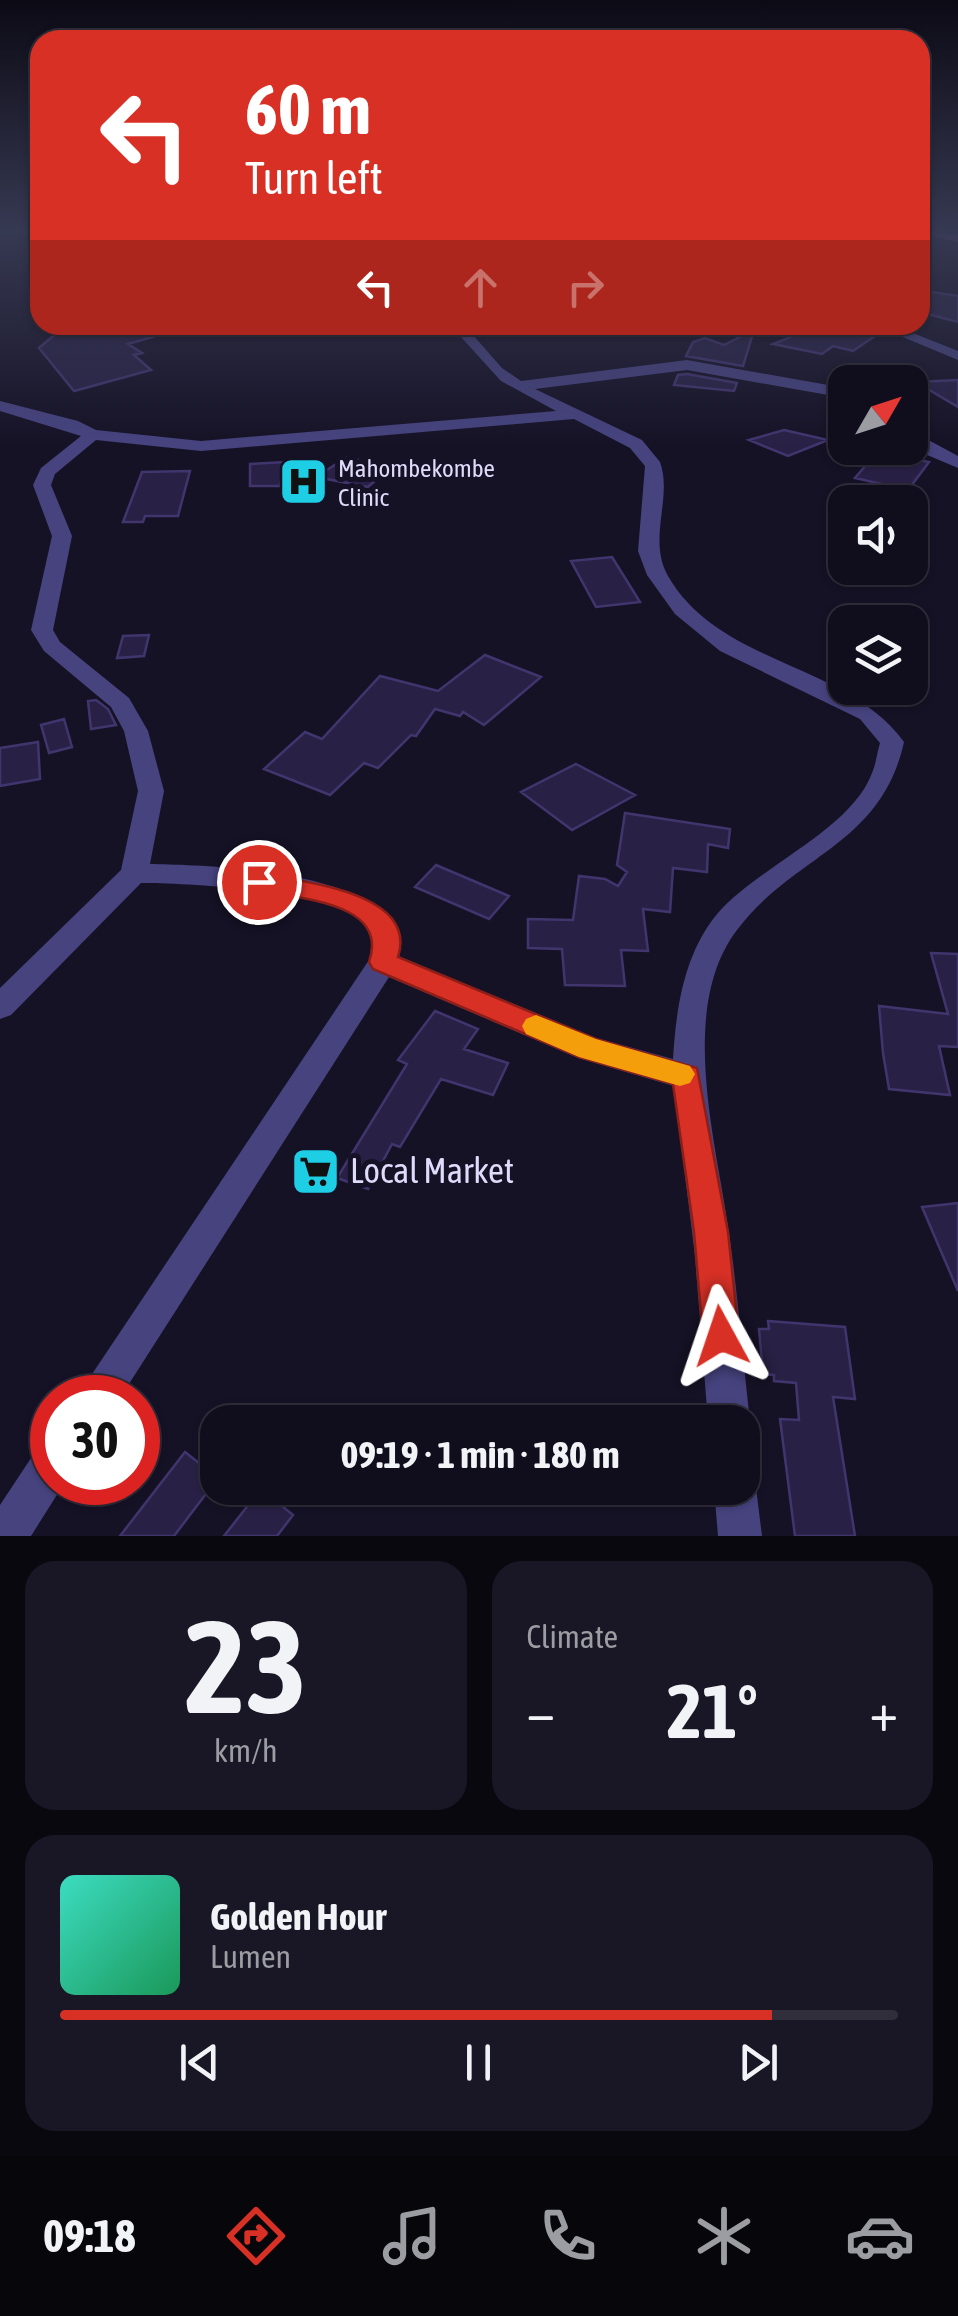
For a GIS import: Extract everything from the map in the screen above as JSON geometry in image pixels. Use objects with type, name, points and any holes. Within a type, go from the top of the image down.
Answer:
[{"type":"street","points":[[467,335],[496,370],[518,386],[636,444],[654,466],[648,551],[657,575],[682,610],[728,646],[868,714],[892,742],[891,769],[855,816],[757,888],[729,917],[709,951],[690,1013],[686,1076],[711,1232],[727,1405]]},
{"type":"street","points":[[907,335],[958,356]]},
{"type":"street","points":[[518,386],[686,365],[828,390]]},
{"type":"street","points":[[0,406],[72,425],[92,435],[201,446],[577,414]]},
{"type":"street","points":[[0,1007],[134,873],[151,791],[136,731],[121,703],[52,646],[42,630],[62,536],[42,485],[47,472],[92,435]]},
{"type":"street","points":[[928,448],[958,463]]},
{"type":"street","points":[[111,1375],[383,962],[388,948],[385,930],[373,915],[348,900],[259,882],[179,873],[134,873]]},
{"type":"street","points":[[383,962],[590,1048],[686,1076]]},
{"type":"street","points":[[5,1536],[30,1498]]},
{"type":"street","points":[[737,1505],[740,1536]]},
{"type":"building","points":[[930,302],[958,302],[958,322],[930,315]]},
{"type":"building","points":[[54,335],[159,335],[128,344],[142,353],[134,355],[151,370],[74,391],[39,348]]},
{"type":"building","points":[[752,335],[743,366],[686,356],[693,342],[705,338],[724,345]]},
{"type":"building","points":[[795,335],[875,336],[853,351],[833,346],[822,354],[773,344]]},
{"type":"building","points":[[678,375],[737,383],[734,391],[674,385]]},
{"type":"building","points":[[958,380],[958,407],[928,389],[928,381]]},
{"type":"building","points":[[784,430],[828,440],[788,456],[749,440]]},
{"type":"building","points":[[347,457],[390,468],[368,487],[316,477]]},
{"type":"building","points":[[285,462],[280,486],[250,486],[250,464]]},
{"type":"building","points":[[866,465],[927,465],[912,485],[886,485],[855,478]]},
{"type":"building","points":[[190,471],[178,516],[145,516],[143,522],[123,522],[142,472]]},
{"type":"building","points":[[612,557],[640,602],[596,607],[571,561]]},
{"type":"building","points":[[149,635],[144,656],[117,658],[123,636]]},
{"type":"building","points":[[485,655],[541,677],[484,725],[463,712],[460,716],[435,709],[416,736],[411,735],[378,768],[364,763],[330,795],[264,769],[305,732],[322,739],[380,676],[438,691]]},
{"type":"building","points":[[96,700],[108,709],[116,725],[91,729],[88,701]]},
{"type":"building","points":[[64,719],[72,747],[49,753],[41,725]]},
{"type":"building","points":[[38,742],[40,779],[0,786],[0,748]]},
{"type":"building","points":[[576,764],[635,795],[572,830],[521,792]]},
{"type":"building","points":[[625,813],[730,829],[728,848],[708,844],[707,872],[673,868],[670,912],[643,909],[648,951],[621,950],[625,986],[565,985],[562,949],[528,948],[528,919],[573,920],[579,876],[605,879],[618,886],[627,872],[617,865]]},
{"type":"building","points":[[436,865],[509,896],[489,919],[415,887]]},
{"type":"building","points":[[931,953],[958,954],[958,1047],[939,1046],[950,1095],[889,1089],[883,1053],[879,1006],[948,1014]]},
{"type":"building","points":[[435,1011],[478,1029],[464,1049],[508,1063],[493,1095],[441,1079],[400,1147],[392,1144],[368,1189],[337,1178],[407,1064],[398,1060]]},
{"type":"building","points":[[958,1203],[958,1291],[922,1207]]},
{"type":"building","points":[[768,1321],[845,1327],[855,1399],[833,1397],[855,1536],[795,1536],[780,1419],[799,1420],[796,1383],[774,1381],[774,1375],[763,1374],[759,1329],[769,1329]]},
{"type":"building","points":[[185,1452],[200,1464],[200,1502],[174,1536],[120,1536],[144,1505],[160,1505],[160,1484]]},
{"type":"building","points":[[248,1505],[281,1505],[293,1515],[277,1536],[224,1536]]},
{"type":"slow traffic","points":[[536,1026],[590,1048],[680,1074]]},
{"type":"place","name":"Mahombekombe Clinic","points":[[303,482]]},
{"type":"place","name":"Local Market","points":[[315,1171]]},
{"type":"route","points":[[259,882],[348,900],[373,915],[385,930],[388,948],[383,962],[590,1048],[686,1076],[711,1232],[721,1336]]}]
